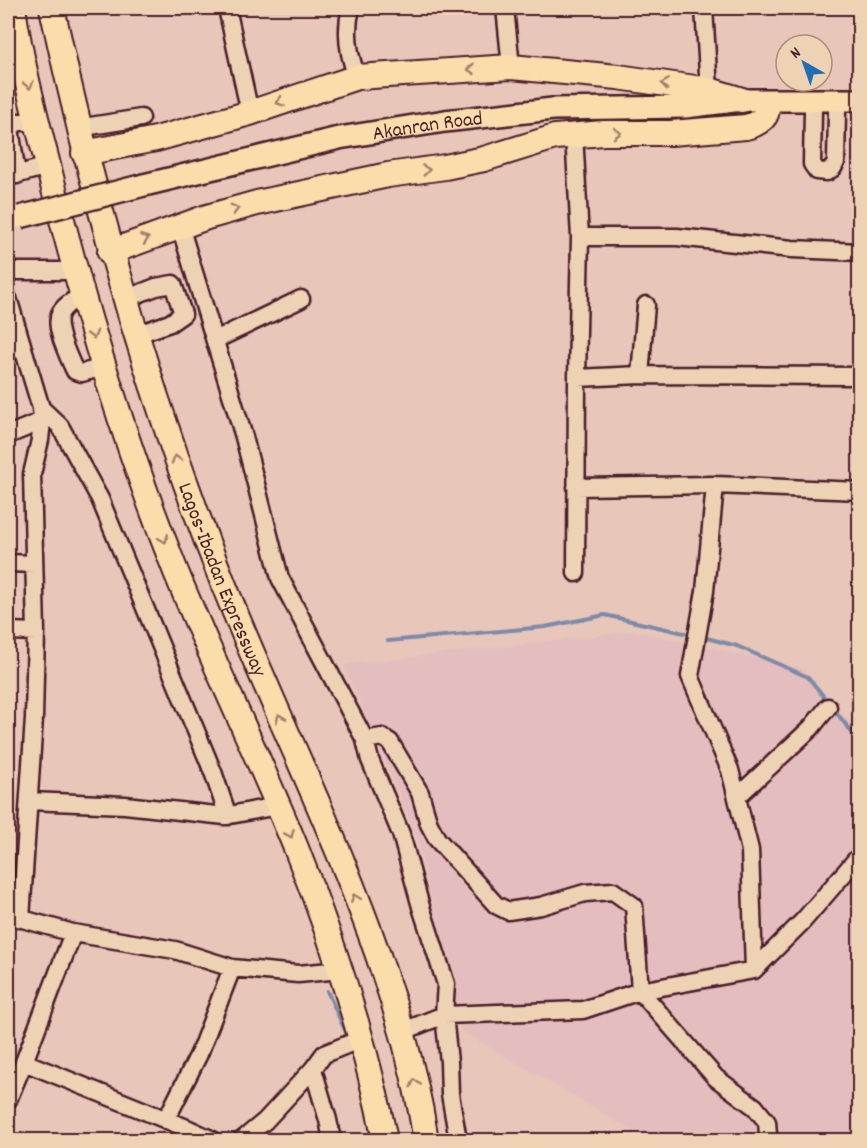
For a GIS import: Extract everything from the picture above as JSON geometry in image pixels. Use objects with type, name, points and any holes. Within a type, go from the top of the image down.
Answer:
[{"type":"highway","name":"Lagos-Ibadan Expressway","points":[[12,8],[48,166],[103,367],[152,510],[177,574],[299,857],[340,970],[361,1039],[385,1140]]},
{"type":"highway","name":"Lagos-Ibadan Expressway","points":[[52,8],[84,153],[135,335],[187,492],[374,945],[401,1032],[421,1108],[426,1140]]},
{"type":"highway","points":[[84,153],[156,139],[250,112],[357,77],[511,67],[618,77],[712,97],[742,100]]},
{"type":"highway","points":[[110,252],[207,217],[285,196],[388,175],[474,161],[555,136],[671,133],[746,127],[754,125],[763,118],[767,110]]},
{"type":"main road","name":"Akanran Road","points":[[14,219],[339,138],[445,121],[553,109],[685,107],[712,97],[739,111],[860,111]]},
{"type":"main road","points":[[742,100],[860,100]]},
{"type":"street","points":[[227,8],[250,112]]},
{"type":"street","points":[[351,8],[348,20],[349,56],[357,77]]},
{"type":"street","points":[[505,8],[511,67]]},
{"type":"street","points":[[704,8],[712,97]]},
{"type":"street","points":[[813,110],[812,164],[817,171],[821,172],[833,168],[836,162],[837,111]]},
{"type":"street","points":[[78,128],[141,118]]},
{"type":"street","points":[[38,122],[18,122],[10,128],[12,176],[48,166]]},
{"type":"street","points":[[813,134],[836,135]]},
{"type":"street","points":[[574,135],[580,237],[576,573]]},
{"type":"street","points":[[180,226],[244,438],[280,578],[364,740],[401,834],[421,907],[446,984],[444,1015],[450,1094],[458,1140]]},
{"type":"street","points":[[580,237],[677,237],[792,249],[860,252]]},
{"type":"street","points":[[8,271],[75,271]]},
{"type":"street","points":[[125,299],[156,287],[173,284],[183,314],[170,323],[135,335]]},
{"type":"street","points":[[82,295],[70,303],[59,315],[57,323],[75,371],[82,373],[103,367]]},
{"type":"street","points":[[8,298],[15,349],[42,414],[40,440],[32,474],[36,633],[30,801],[14,917],[74,933],[175,950],[232,968],[298,974],[340,970]]},
{"type":"street","points":[[215,340],[301,299]]},
{"type":"street","points":[[640,375],[646,306]]},
{"type":"street","points":[[577,378],[640,375],[860,376]]},
{"type":"street","points":[[8,435],[42,414]]},
{"type":"street","points":[[42,414],[60,426],[100,498],[213,772],[228,816]]},
{"type":"street","points":[[576,487],[715,485],[860,491]]},
{"type":"street","points":[[715,485],[705,591],[690,676],[730,770],[750,850],[754,969]]},
{"type":"street","points":[[8,564],[34,564]]},
{"type":"street","points":[[8,631],[36,633]]},
{"type":"street","points":[[737,797],[811,728],[828,707]]},
{"type":"street","points":[[364,740],[382,737],[390,742],[420,793],[429,824],[437,839],[496,905],[508,911],[541,906],[585,893],[613,891],[634,906],[640,991],[717,1078],[755,1107],[767,1122],[766,1140]]},
{"type":"street","points":[[30,801],[125,806],[228,816],[277,806]]},
{"type":"street","points":[[401,1032],[444,1015],[583,1010],[640,991],[754,969],[803,921],[860,855]]},
{"type":"street","points":[[8,1100],[74,933]]},
{"type":"street","points":[[166,1120],[199,1054],[232,968]]},
{"type":"street","points":[[242,1140],[265,1121],[314,1069],[324,1054],[361,1039]]},
{"type":"street","points":[[24,1062],[213,1140]]},
{"type":"street","points":[[314,1069],[332,1140]]},
{"type":"shaded area","points":[[634,631],[802,668],[859,731],[859,1140],[649,1140],[460,1030],[417,837],[344,665]]},
{"type":"waterway","points":[[388,641],[545,627],[605,615],[693,635]]},
{"type":"waterway","points":[[703,637],[737,646],[808,677],[828,702]]},
{"type":"waterway","points":[[833,708],[860,743]]},
{"type":"waterway","points":[[327,991],[349,1039]]},
{"type":"waterway","points":[[364,1098],[370,1140]]}]
